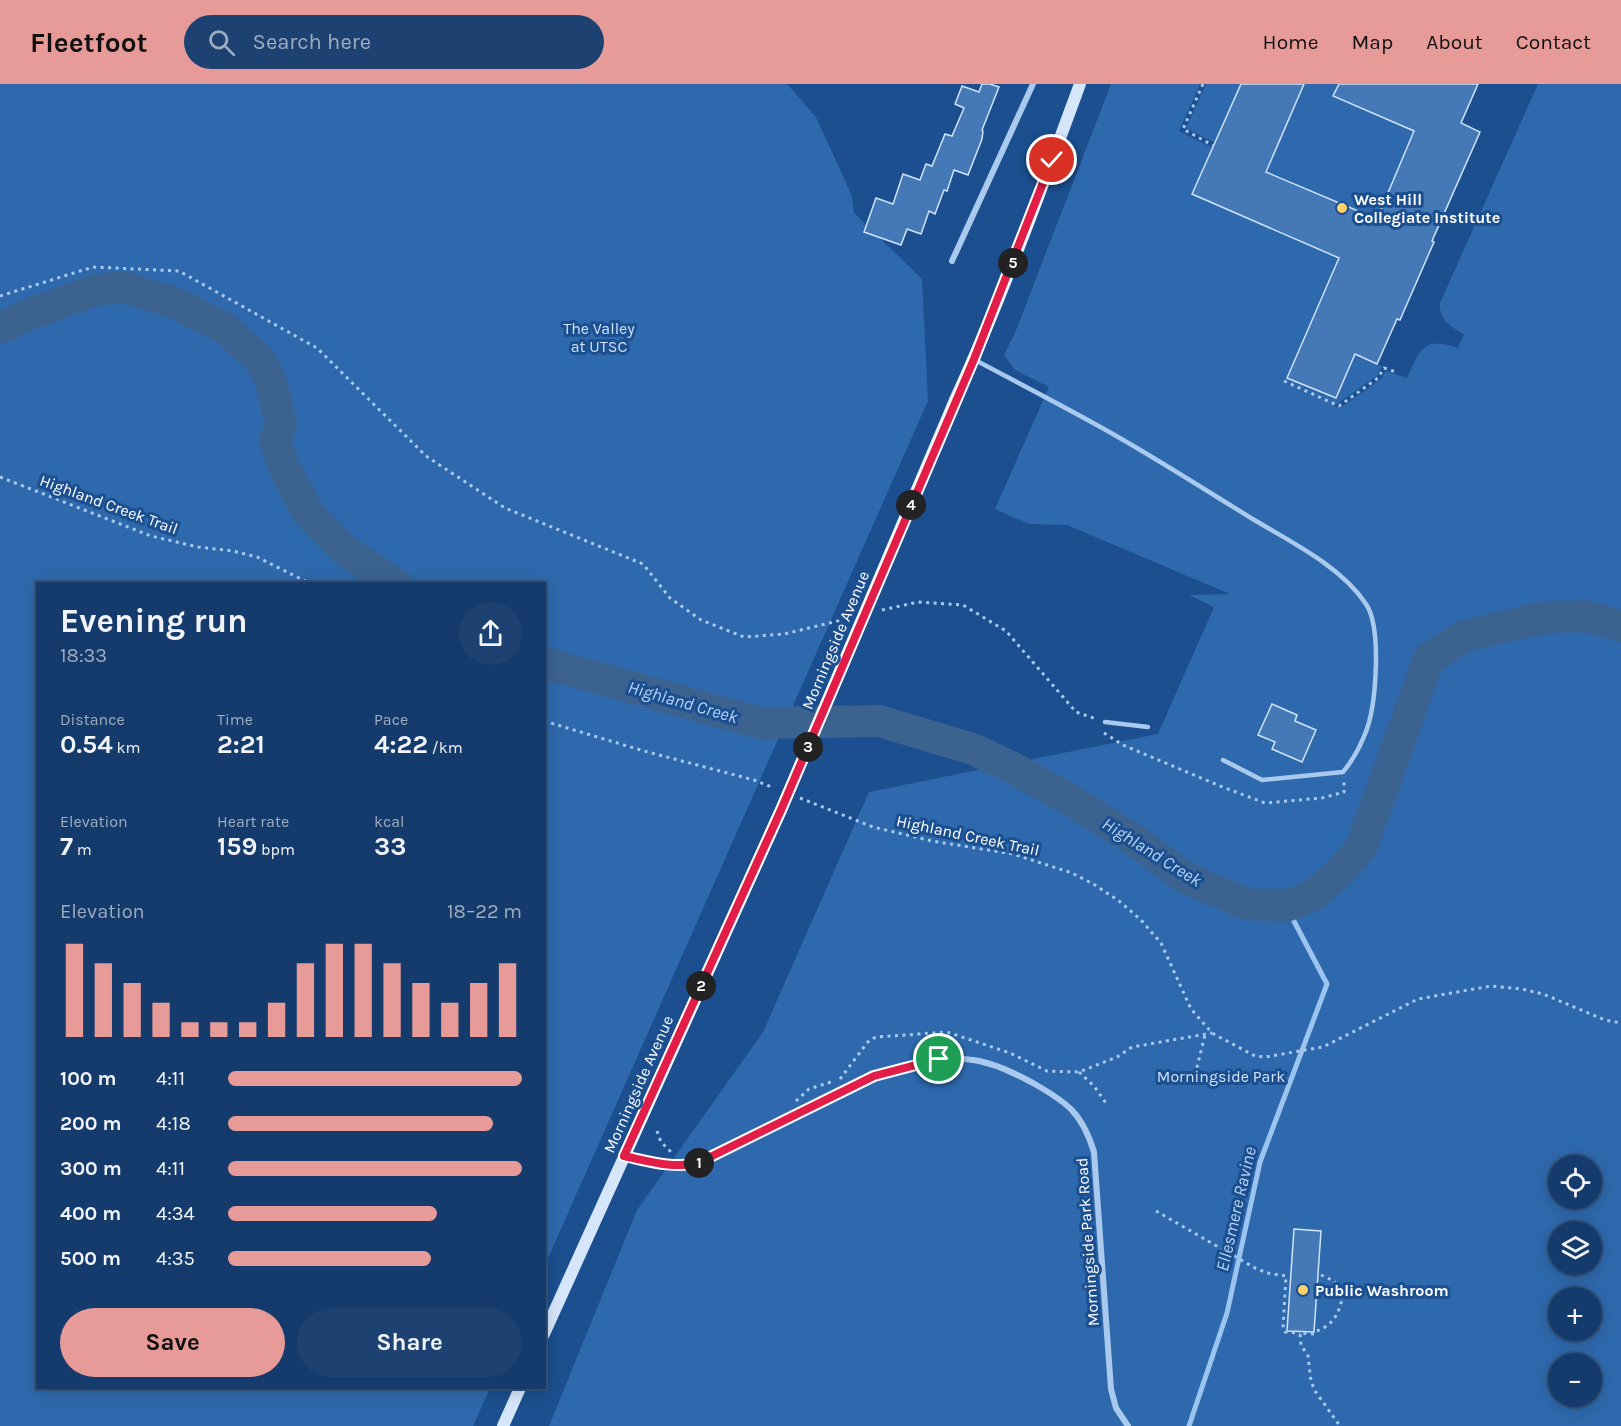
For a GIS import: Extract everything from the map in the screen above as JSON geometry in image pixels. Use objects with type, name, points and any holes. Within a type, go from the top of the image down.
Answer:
[{"type":"main road","name":"Morningside Avenue","points":[[546,1330],[781,810],[974,359],[1024,235],[1080,84]]},
{"type":"main road","points":[[503,1426],[520,1389]]},
{"type":"street","points":[[952,261],[1033,84]]},
{"type":"street","name":"Morningside Park Road","points":[[624,1156],[666,1164],[698,1163],[874,1076],[939,1059],[988,1063],[1026,1080],[1065,1103],[1076,1113],[1088,1132],[1094,1152],[1111,1389],[1116,1408],[1128,1426]]},
{"type":"lane","points":[[974,359],[1097,425],[1329,567],[1359,594],[1368,607],[1374,623],[1374,688],[1368,727],[1355,758],[1343,772],[1262,780],[1223,760]]},
{"type":"lane","points":[[1105,722],[1148,727]]},
{"type":"path","points":[[1203,84],[1183,129],[1214,146]]},
{"type":"path","points":[[0,296],[93,267],[179,271],[317,348],[426,456],[505,508],[643,564],[670,598],[701,620],[744,637],[784,634],[851,618]]},
{"type":"path","points":[[1284,381],[1339,405],[1378,378],[1384,368],[1396,372]]},
{"type":"path","name":"Highland Creek Trail","points":[[0,477],[151,536],[257,557],[307,582]]},
{"type":"path","points":[[873,612],[918,602],[963,605],[1006,631],[1076,712],[1105,722]]},
{"type":"path","points":[[1090,717],[1092,722]]},
{"type":"path","points":[[546,722],[644,751],[754,780],[775,789]]},
{"type":"path","points":[[1095,728],[1123,745],[1265,803],[1322,798],[1344,792],[1343,772]]},
{"type":"path","name":"Highland Creek Trail","points":[[797,797],[873,827],[932,841],[1013,854],[1072,873],[1095,885],[1141,920],[1161,943],[1191,1009],[1212,1033],[1247,1053],[1265,1057],[1323,1047],[1422,997],[1446,995],[1491,986],[1543,994],[1605,1020],[1621,1023]]},
{"type":"path","points":[[1195,1075],[1205,1035]]},
{"type":"path","points":[[1079,1072],[1094,1086],[1108,1106]]},
{"type":"path","points":[[1156,1211],[1267,1273],[1286,1276],[1283,1328],[1285,1332],[1314,1334],[1330,1325],[1341,1306],[1343,1293],[1334,1281],[1321,1275]]},
{"type":"path","points":[[1300,1333],[1301,1345],[1308,1356],[1311,1381],[1315,1391],[1340,1426]]},
{"type":"green space","name":"The Valley at UTSC","points":[[0,84],[787,84],[816,117],[852,196],[854,213],[922,279],[928,401],[546,1263],[546,582],[36,582],[36,1389],[490,1389],[473,1426],[0,1426]]},
{"type":"green space","name":"Morningside Park","points":[[1111,84],[1200,84],[1179,131],[1213,148],[1193,194],[1339,258],[1287,377],[1336,398],[1355,354],[1382,366],[1377,376],[1334,406],[1340,408],[1381,379],[1386,371],[1407,378],[1420,352],[1430,344],[1438,343],[1458,348],[1464,334],[1446,322],[1441,314],[1440,303],[1538,84],[1621,84],[1621,1426],[549,1426],[637,1210],[763,1032],[869,792],[1158,734],[1214,607],[1189,595],[1230,594],[1067,525],[1029,524],[995,509],[1049,387],[1015,370],[1004,355],[1015,333]]},
{"type":"green space","points":[[1206,84],[1241,84],[1215,143],[1186,128]]},
{"type":"green space","points":[[1304,84],[1339,84],[1334,96],[1414,131],[1377,219],[1267,172]]},
{"type":"building","points":[[982,84],[999,87],[968,175],[954,170],[947,191],[944,190],[935,214],[929,211],[921,234],[907,229],[901,245],[864,232],[876,198],[893,204],[903,174],[920,180],[926,164],[932,166],[945,134],[952,136],[964,108],[955,104],[962,86],[979,92]]},
{"type":"building","points":[[1241,84],[1304,84],[1266,172],[1377,219],[1414,131],[1333,96],[1339,84],[1478,84],[1461,123],[1480,132],[1400,320],[1397,319],[1377,364],[1355,354],[1336,398],[1287,378],[1339,258],[1192,194]]},
{"type":"building","points":[[1272,704],[1297,715],[1295,721],[1316,730],[1302,762],[1272,749],[1275,742],[1258,735]]},
{"type":"building","name":"Public Washroom","points":[[1294,1229],[1321,1231],[1314,1332],[1287,1331]]},
{"type":"waterway","name":"Highland Creek","points":[[0,328],[25,316],[95,290],[123,287],[175,303],[226,329],[261,361],[271,382],[281,424],[275,441],[284,467],[308,513],[347,552],[393,582]]},
{"type":"waterway","name":"Highland Creek","points":[[546,664],[760,723],[879,721],[973,749],[1015,769],[1074,802],[1134,840],[1186,878],[1247,904],[1286,906],[1312,896],[1337,875],[1361,848],[1429,658],[1465,636],[1541,618],[1584,616],[1621,626]]},
{"type":"waterway","name":"Ellesmere Ravine","points":[[1189,1426],[1227,1313],[1260,1162],[1327,984],[1286,906]]},
{"type":"place","name":"West Hill Collegiate Institute","points":[[1342,208]]},
{"type":"place","name":"Public Washroom","points":[[1303,1290]]},
{"type":"route","points":[[939,1059],[874,1076],[698,1163],[666,1164],[624,1156],[781,810],[974,359],[1052,160]]}]
